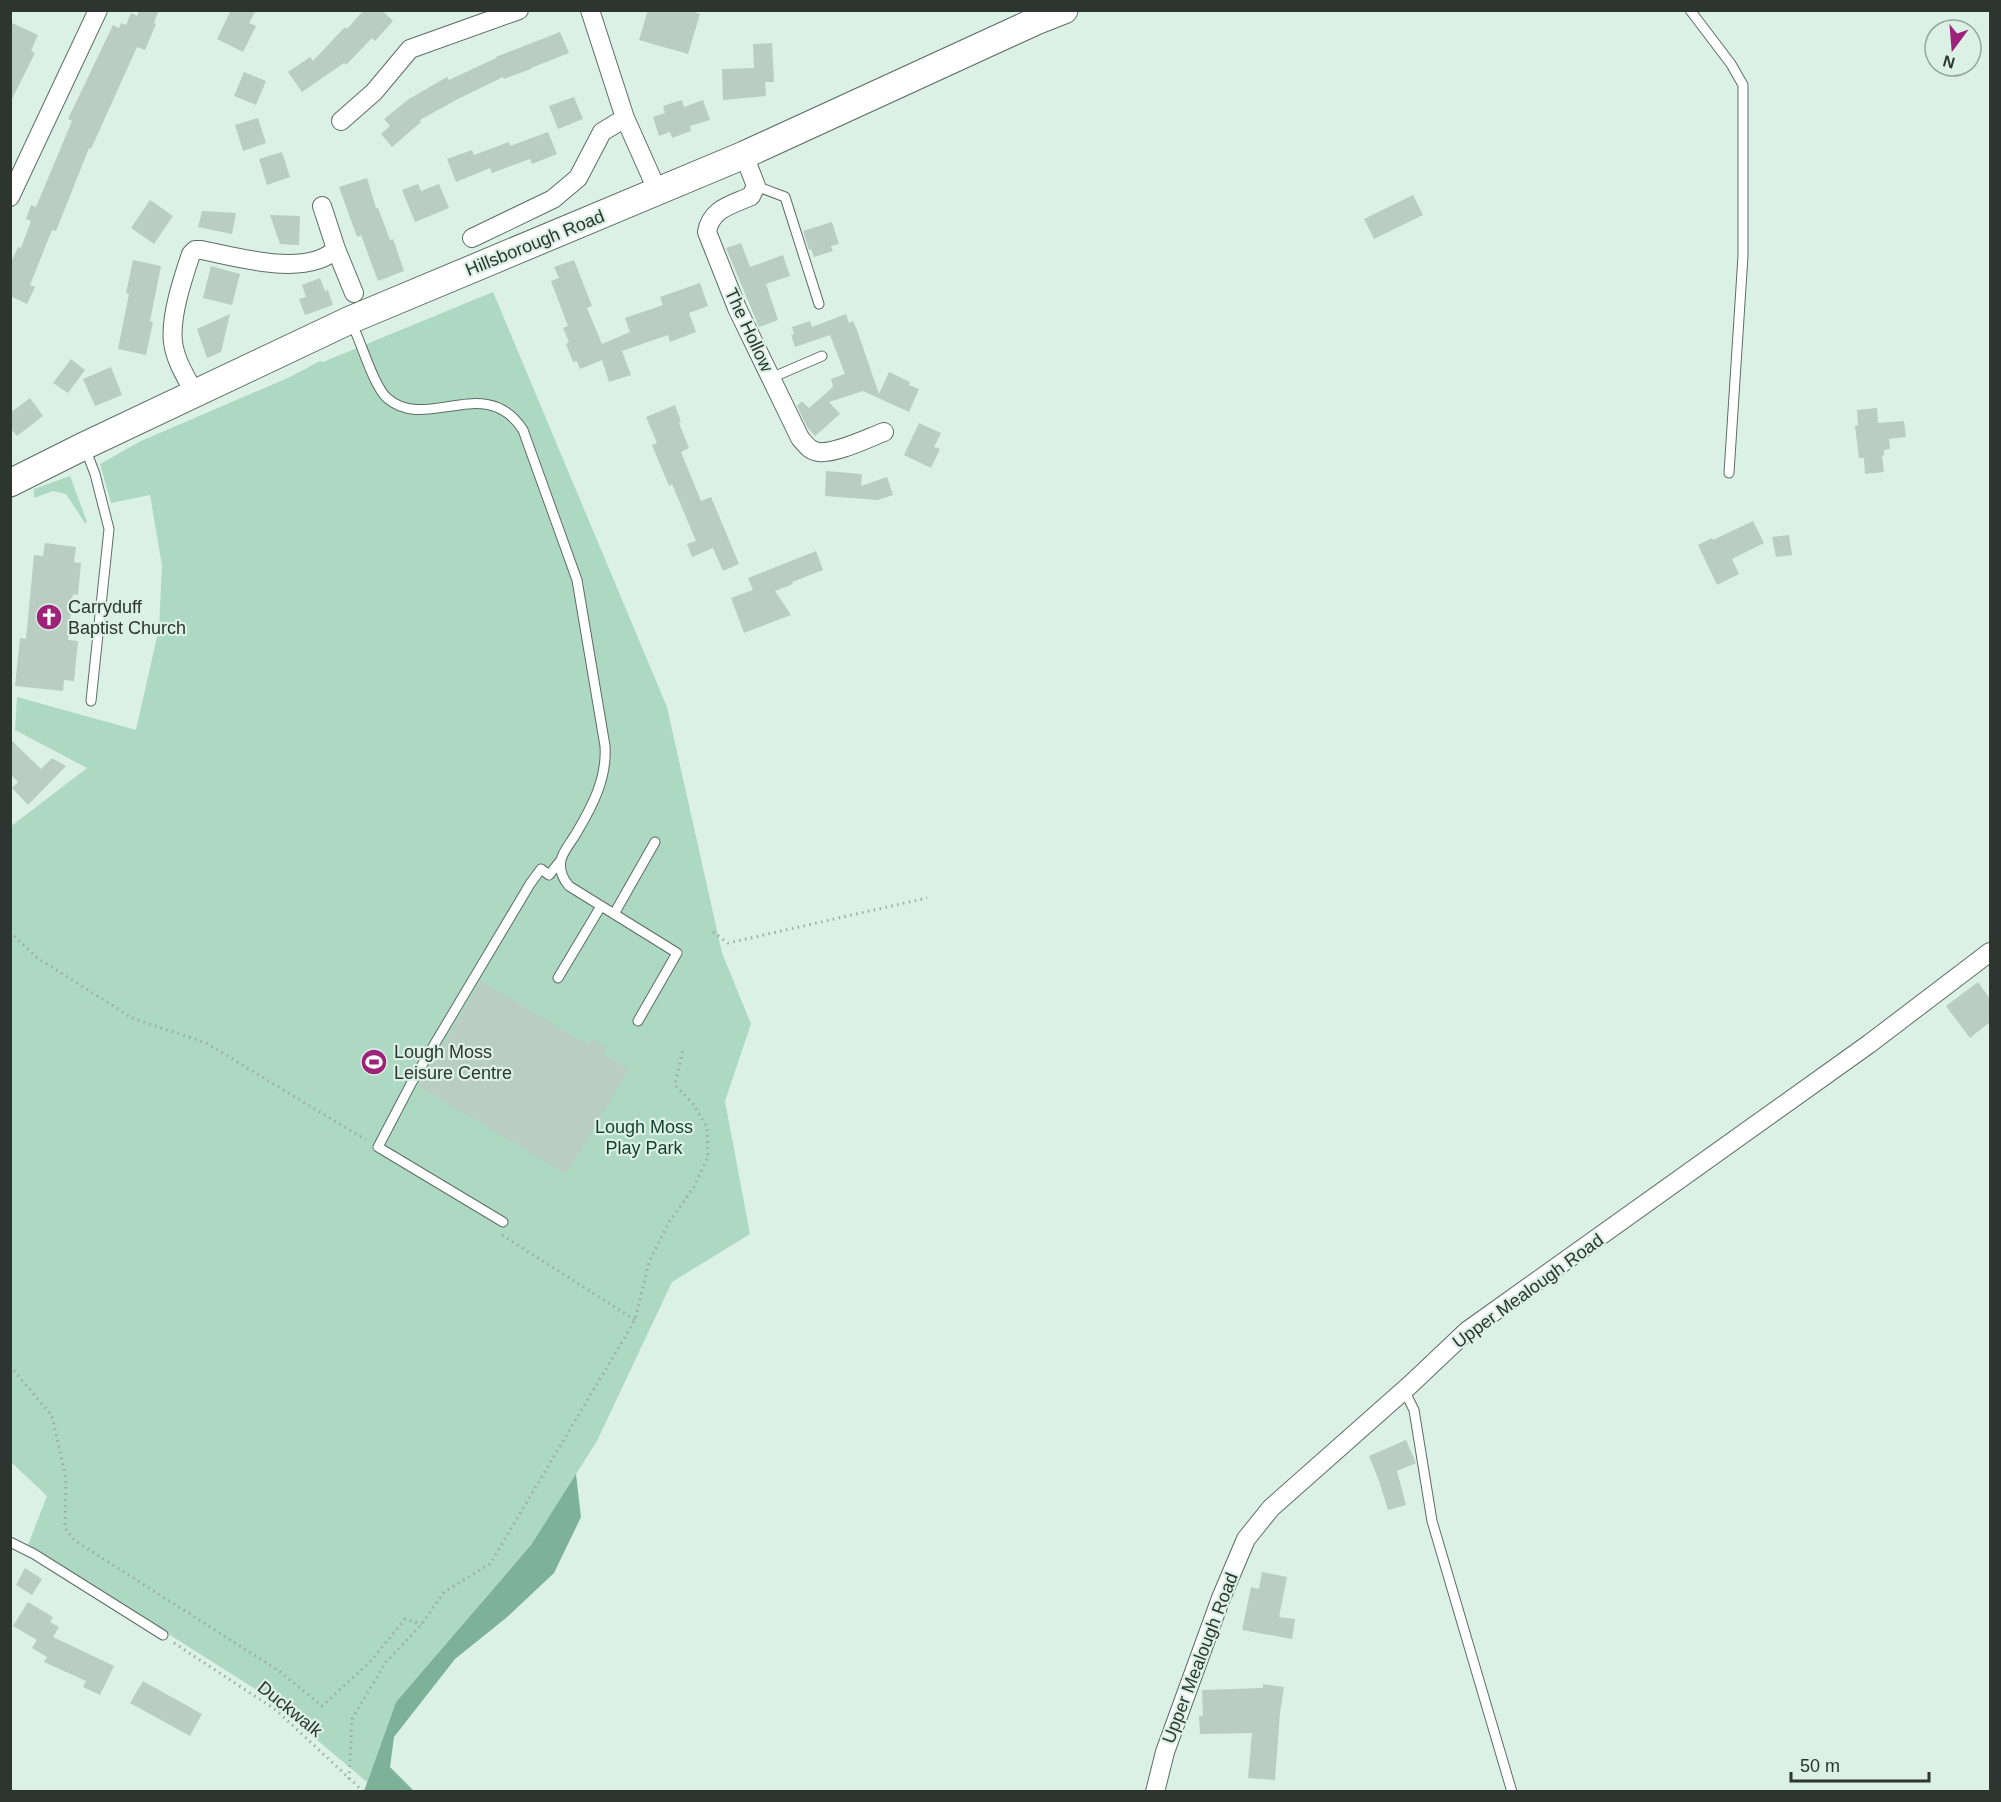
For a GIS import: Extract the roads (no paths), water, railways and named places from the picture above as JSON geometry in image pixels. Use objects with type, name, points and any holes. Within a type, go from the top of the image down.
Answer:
[{"type":"main road","name":"Hillsborough Road","points":[[10,483],[350,320],[658,192],[1064,10]]},
{"type":"street","points":[[10,197],[98,10]]},
{"type":"street","points":[[341,121],[374,92],[410,49],[499,13],[519,10]]},
{"type":"street","points":[[590,10],[625,118],[658,192]]},
{"type":"street","points":[[472,238],[554,199],[578,178],[602,132],[625,118]]},
{"type":"street","points":[[744,154],[756,186]]},
{"type":"street","name":"The Hollow","points":[[756,186],[751,196],[716,213],[709,221],[707,232],[737,308],[800,438],[808,448],[820,452],[833,450],[884,432]]},
{"type":"street","points":[[322,206],[354,293]]},
{"type":"street","points":[[195,394],[177,359],[173,340],[174,319],[191,254],[195,250],[201,250],[281,263],[316,260],[327,257],[336,249]]},
{"type":"street","name":"Upper Mealough Road","points":[[1155,1791],[1165,1752],[1221,1598],[1246,1539],[1271,1508],[1467,1331],[1648,1204],[1869,1044],[1990,952]]},
{"type":"lane","points":[[1690,10],[1731,64],[1743,85],[1743,256],[1729,473]]},
{"type":"lane","points":[[756,186],[785,197],[819,304]]},
{"type":"lane","points":[[350,320],[380,387],[386,397],[396,404],[407,409],[418,409],[482,403],[494,405],[516,418],[523,430],[577,580],[605,746],[606,761],[603,777],[591,810],[561,860],[549,875],[541,869],[530,884],[412,1082],[378,1147],[503,1222]]},
{"type":"lane","points":[[771,378],[822,356]]},
{"type":"lane","points":[[84,446],[95,474],[110,529],[91,701]]},
{"type":"lane","points":[[614,914],[655,843]]},
{"type":"lane","points":[[561,860],[563,879],[569,886],[677,953],[638,1021]]},
{"type":"lane","points":[[558,978],[602,906]]},
{"type":"lane","points":[[1404,1390],[1414,1410],[1432,1521],[1512,1791]]},
{"type":"lane","points":[[10,1542],[34,1554],[163,1635]]},
{"type":"place","name":"Carryduff Baptist Church","points":[[49,617]]},
{"type":"place","name":"Lough Moss Leisure Centre","points":[[374,1062]]},
{"type":"park label","name":"Lough Moss Play Park","points":[[644,1137]]}]
